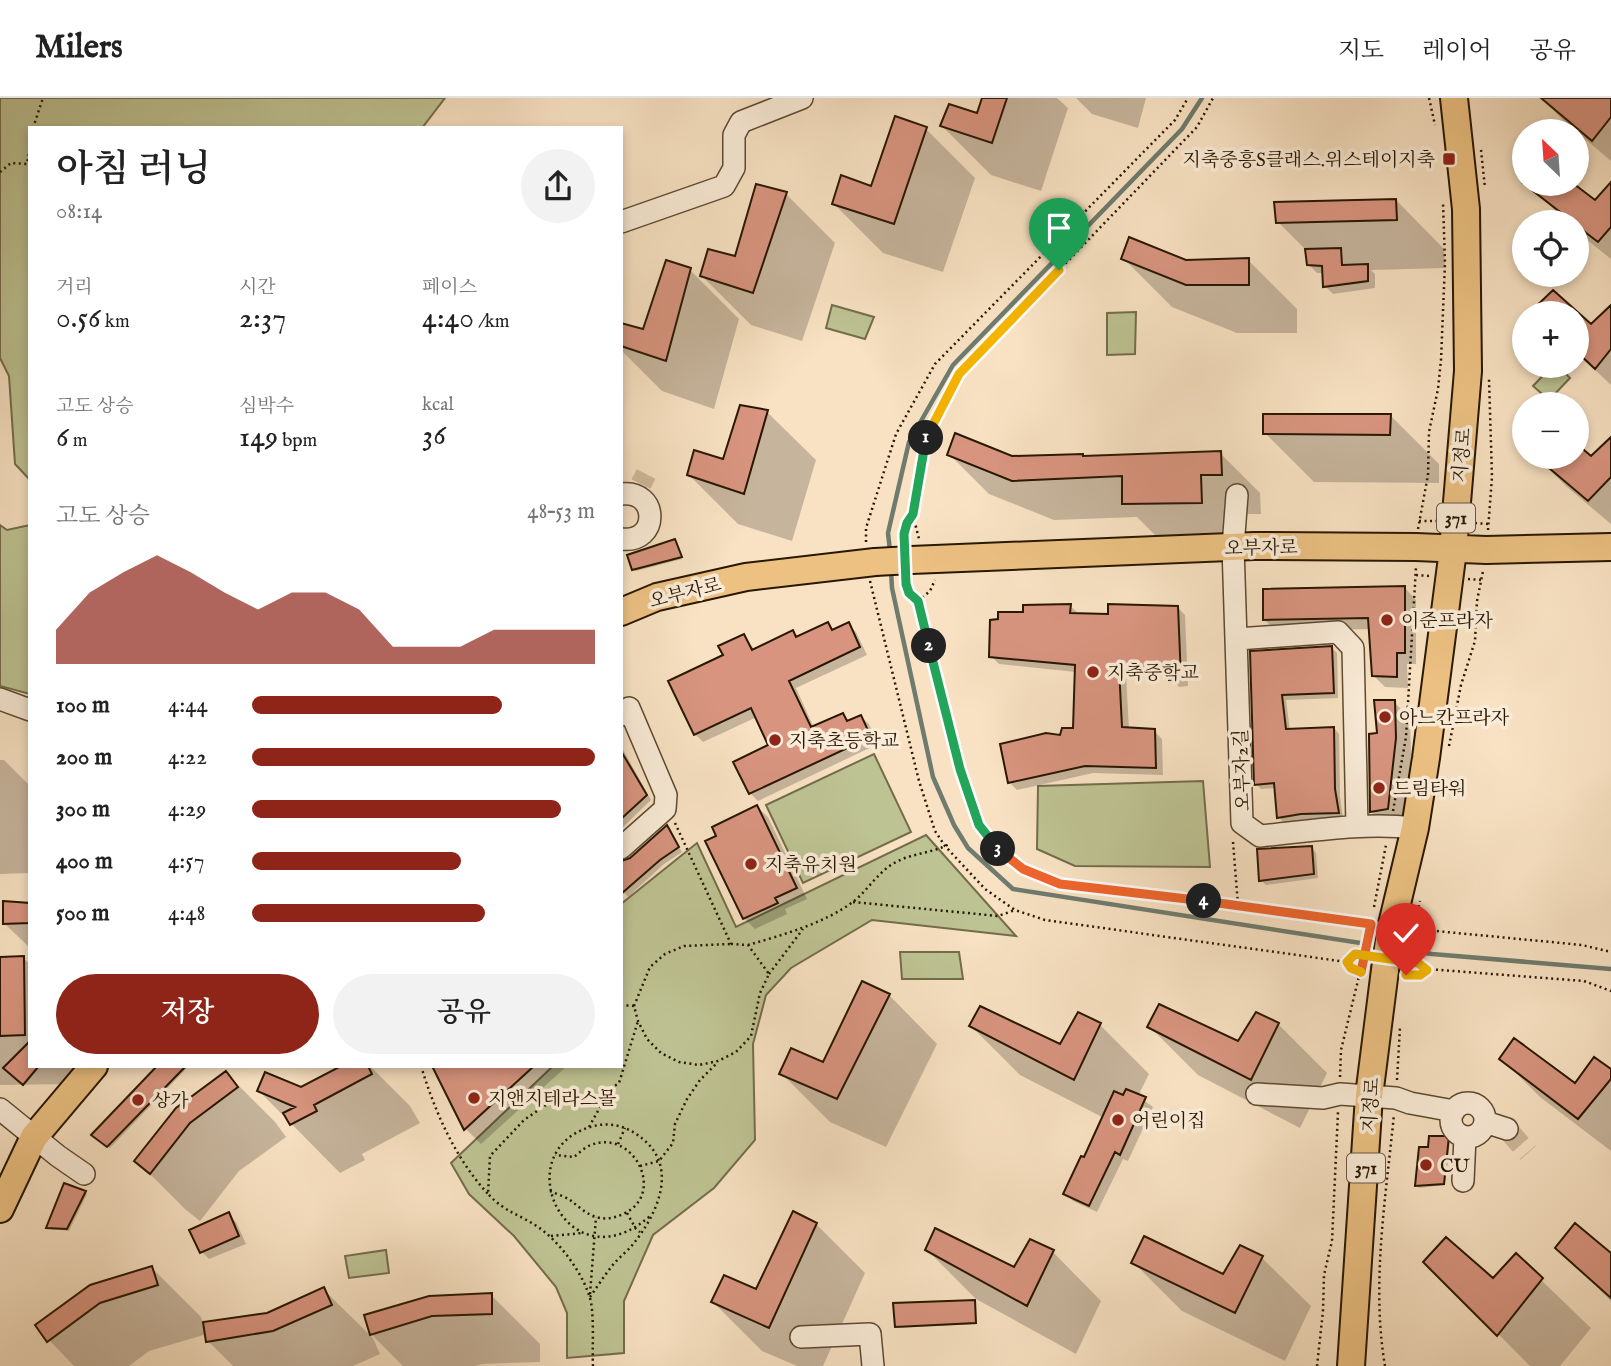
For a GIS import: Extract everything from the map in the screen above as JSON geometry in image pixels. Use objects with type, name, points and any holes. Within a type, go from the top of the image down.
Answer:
[{"type":"main road","name":"지정로","points":[[1388,931],[1415,828],[1453,550],[1468,371],[1466,209],[1454,98]]},
{"type":"main road","name":"오부자로","points":[[623,611],[657,597],[746,577],[910,555],[1233,547],[1416,547],[1453,550],[1611,547]]},
{"type":"main road","name":"371","points":[[1385,967],[1388,931]]},
{"type":"main road","name":"지정로","points":[[1351,1366],[1370,1096],[1385,967]]},
{"type":"main road","points":[[0,1209],[34,1137],[92,1068]]},
{"type":"street","points":[[623,221],[724,186],[734,168],[734,135],[741,122],[802,98]]},
{"type":"street","points":[[623,540],[638,538],[648,527],[648,506],[633,491]]},
{"type":"street","name":"오부자2길","points":[[1237,495],[1233,547],[1242,823],[1260,836],[1356,826],[1390,825],[1415,828]]},
{"type":"street","points":[[1237,639],[1338,632],[1353,648],[1356,826]]},
{"type":"street","points":[[0,699],[28,709]]},
{"type":"street","points":[[623,713],[629,708],[666,795],[665,809],[623,846]]},
{"type":"street","points":[[1257,1094],[1323,1098],[1340,1094],[1396,1098],[1454,1111]]},
{"type":"street","points":[[1463,1104],[1474,1104],[1482,1111],[1485,1122],[1476,1135],[1465,1137],[1452,1127],[1451,1121],[1454,1111],[1463,1104]]},
{"type":"street","points":[[0,1109],[84,1174]]},
{"type":"street","points":[[1485,1122],[1507,1129]]},
{"type":"street","points":[[1463,1181],[1465,1137]]},
{"type":"street","points":[[801,1337],[870,1324],[873,1366]]},
{"type":"path","points":[[34,126],[43,98]]},
{"type":"path","points":[[1188,98],[1175,120],[935,364],[896,434],[866,528],[870,562],[919,781],[935,831],[985,889],[1015,910],[1045,920],[1347,962],[1351,968],[1418,963],[1427,970],[1584,981],[1611,991]]},
{"type":"path","points":[[1213,98],[1197,127],[959,374],[926,436],[913,514],[909,593],[918,601],[960,769],[979,825],[998,849],[1023,869],[1060,884],[1238,905],[1388,931],[1582,946],[1611,952]]},
{"type":"path","points":[[1429,98],[1437,135]]},
{"type":"path","points":[[0,172],[11,163],[27,164],[28,158]]},
{"type":"path","points":[[1419,521],[1428,475],[1429,432],[1441,360],[1445,263],[1443,193]]},
{"type":"path","points":[[1046,254],[1059,270]]},
{"type":"path","points":[[910,555],[904,534],[913,514]]},
{"type":"path","points":[[918,601],[930,591],[938,573]]},
{"type":"path","points":[[1392,813],[1406,737],[1416,575]]},
{"type":"path","points":[[665,809],[671,815],[730,944]]},
{"type":"path","points":[[1373,910],[1387,841]]},
{"type":"path","points":[[1234,842],[1238,905]]},
{"type":"path","points":[[803,928],[769,974],[760,993],[751,1036],[736,1052],[718,1061],[699,1065],[670,1058],[647,1039],[634,1006],[650,967],[665,954],[684,946],[748,945],[803,928],[853,902],[897,861],[947,845]]},
{"type":"path","points":[[853,902],[998,916],[1015,910]]},
{"type":"path","points":[[1341,1069],[1341,1050],[1385,967],[1388,931]]},
{"type":"path","points":[[1385,967],[1388,931]]},
{"type":"path","points":[[748,945],[769,974]]},
{"type":"path","points":[[1347,962],[1355,954],[1385,967],[1420,975],[1427,970]]},
{"type":"path","points":[[623,1005],[634,1006]]},
{"type":"path","points":[[488,1194],[491,1156],[524,1120],[556,1098],[577,1100],[598,1097],[619,1083],[638,1021]]},
{"type":"path","points":[[1398,1073],[1400,1027]]},
{"type":"path","points":[[640,1166],[659,1161],[673,1143],[675,1124],[687,1099],[718,1061]]},
{"type":"path","points":[[422,1068],[433,1105],[471,1175],[501,1208],[536,1225],[551,1236],[567,1255],[590,1297]]},
{"type":"path","points":[[589,1127],[611,1088]]},
{"type":"path","points":[[1317,1366],[1324,1275],[1332,1241],[1338,1114]]},
{"type":"path","points":[[1385,1366],[1379,1331],[1382,1251],[1394,1117]]},
{"type":"path","points":[[582,1233],[567,1223],[556,1208],[550,1191],[550,1173],[555,1155],[566,1141],[589,1127],[626,1127],[650,1145],[659,1161],[663,1180],[660,1199],[634,1243],[612,1266],[590,1297]]},
{"type":"path","points":[[618,1144],[626,1127]]},
{"type":"path","points":[[550,1191],[569,1199],[596,1217],[612,1219],[627,1213],[638,1203],[645,1190],[640,1166],[631,1152],[618,1144],[605,1141],[589,1145],[574,1157],[555,1155]]},
{"type":"path","points":[[627,1213],[640,1232]]},
{"type":"path","points":[[551,1236],[582,1233],[618,1236],[636,1229],[650,1216]]},
{"type":"path","points":[[593,1366],[590,1297],[596,1217]]},
{"type":"green space","points":[[0,98],[445,98],[424,126],[28,126],[28,478],[15,464],[9,376],[0,358]]},
{"type":"green space","points":[[832,305],[874,317],[865,339],[826,328]]},
{"type":"green space","points":[[1136,312],[1135,354],[1107,355],[1107,313]]},
{"type":"green space","points":[[1541,378],[1570,378],[1557,392],[1540,392],[1533,386]]},
{"type":"green space","points":[[0,525],[7,530],[28,525],[28,693],[0,686]]},
{"type":"green space","points":[[874,754],[911,832],[803,883],[766,805]]},
{"type":"green space","points":[[1203,781],[1210,867],[1075,866],[1037,849],[1038,786]]},
{"type":"green space","points":[[926,835],[1016,936],[872,920],[791,968],[766,995],[753,1044],[755,1140],[714,1188],[653,1235],[624,1301],[624,1353],[567,1358],[567,1313],[556,1287],[514,1236],[469,1194],[451,1163],[551,1068],[623,1068],[623,902],[697,843],[736,927]]},
{"type":"green space","points":[[900,952],[959,952],[963,979],[902,979]]},
{"type":"green space","points":[[386,1250],[389,1273],[349,1278],[345,1256]]},
{"type":"building","points":[[982,98],[1007,98],[992,143],[940,126],[949,104],[977,113]]},
{"type":"building","points":[[1541,98],[1611,98],[1611,117],[1592,141],[1589,138],[1589,119],[1566,119]]},
{"type":"building","points":[[895,116],[927,127],[894,224],[832,204],[841,175],[871,186]]},
{"type":"building","points":[[1611,182],[1611,227],[1598,242],[1589,235],[1589,210],[1558,210],[1539,196],[1589,195],[1595,200]]},
{"type":"building","points":[[756,184],[787,192],[753,293],[700,276],[708,249],[735,256]]},
{"type":"building","points":[[1396,199],[1397,220],[1276,223],[1274,202]]},
{"type":"building","points":[[1129,237],[1186,260],[1249,258],[1249,285],[1186,285],[1121,259]]},
{"type":"building","points":[[1341,248],[1342,265],[1368,264],[1368,281],[1323,287],[1322,266],[1307,265],[1305,249]]},
{"type":"building","points":[[666,260],[691,268],[666,361],[623,347],[623,324],[643,329]]},
{"type":"building","points":[[1553,290],[1565,301],[1542,301]]},
{"type":"building","points":[[1611,305],[1611,349],[1595,369],[1589,363],[1589,322],[1591,324]]},
{"type":"building","points":[[740,405],[768,410],[744,494],[687,475],[694,450],[723,459]]},
{"type":"building","points":[[1263,414],[1391,414],[1390,435],[1263,434]]},
{"type":"building","points":[[955,433],[1012,456],[1221,451],[1222,475],[1201,475],[1202,503],[1122,504],[1122,476],[1012,481],[947,455]]},
{"type":"building","points":[[1611,437],[1611,477],[1588,501],[1550,469],[1589,469],[1589,454],[1591,456]]},
{"type":"building","points":[[675,539],[682,557],[632,570],[627,555]]},
{"type":"building","points":[[1405,586],[1405,653],[1397,653],[1397,677],[1372,676],[1368,618],[1263,620],[1263,589]]},
{"type":"building","points":[[1071,604],[1070,613],[1108,614],[1108,604],[1178,606],[1181,679],[1169,680],[1169,670],[1119,667],[1122,727],[1155,729],[1156,768],[1085,766],[1008,783],[1000,744],[1046,733],[1060,735],[1062,728],[1073,728],[1075,665],[989,657],[990,620],[998,619],[998,612],[1023,612],[1023,605]]},
{"type":"building","points":[[828,622],[832,630],[849,622],[860,647],[789,681],[811,727],[843,713],[847,721],[861,715],[871,737],[749,794],[733,762],[768,745],[751,708],[694,735],[668,681],[723,655],[718,646],[744,634],[752,650],[793,630],[796,637]]},
{"type":"building","points":[[1332,646],[1334,693],[1282,695],[1286,729],[1334,727],[1335,789],[1339,813],[1277,818],[1274,783],[1254,785],[1250,651]]},
{"type":"building","points":[[1374,700],[1395,700],[1396,738],[1388,809],[1370,812],[1369,734],[1377,733]]},
{"type":"building","points":[[623,754],[647,795],[623,817]]},
{"type":"building","name":"지축유치원","points":[[757,805],[797,888],[775,898],[778,903],[743,919],[705,841],[716,836],[712,827]]},
{"type":"building","points":[[667,825],[679,847],[623,892],[623,860],[630,858]]},
{"type":"building","points":[[1312,846],[1314,874],[1259,881],[1257,849]]},
{"type":"building","points":[[3,901],[28,903],[28,923],[3,924]]},
{"type":"building","points":[[24,956],[25,1035],[0,1036],[0,957]]},
{"type":"building","points":[[862,981],[890,994],[837,1099],[779,1074],[791,1048],[823,1062]]},
{"type":"building","points":[[1159,1004],[1238,1041],[1256,1012],[1279,1023],[1251,1080],[1147,1027]]},
{"type":"building","points":[[980,1006],[1060,1044],[1078,1012],[1101,1023],[1074,1080],[969,1026]]},
{"type":"building","points":[[1514,1038],[1575,1083],[1594,1057],[1611,1069],[1611,1079],[1578,1119],[1499,1059]]},
{"type":"building","points":[[28,1043],[28,1068],[37,1068],[23,1085],[3,1068]]},
{"type":"building","name":"상가","points":[[155,1068],[184,1068],[107,1147],[91,1135]]},
{"type":"building","points":[[337,1068],[369,1068],[372,1074],[314,1105],[317,1111],[290,1125],[283,1113],[295,1107],[257,1091],[265,1072],[301,1087]]},
{"type":"building","name":"지앤지테라스몰","points":[[433,1068],[532,1068],[464,1130]]},
{"type":"building","points":[[226,1071],[238,1087],[190,1123],[150,1174],[134,1161],[176,1108]]},
{"type":"building","points":[[1126,1089],[1146,1097],[1120,1155],[1115,1152],[1089,1206],[1063,1194],[1081,1156],[1084,1157],[1114,1091],[1123,1095]]},
{"type":"building","points":[[1429,1136],[1449,1136],[1444,1184],[1415,1186],[1419,1147],[1428,1147]]},
{"type":"building","points":[[64,1183],[86,1191],[67,1229],[46,1228]]},
{"type":"building","points":[[793,1211],[817,1223],[769,1328],[711,1302],[724,1275],[756,1289]]},
{"type":"building","points":[[229,1212],[239,1236],[200,1253],[189,1230]]},
{"type":"building","points":[[1575,1223],[1611,1253],[1611,1298],[1555,1248]]},
{"type":"building","points":[[935,1228],[1014,1267],[1030,1239],[1054,1250],[1027,1306],[925,1250]]},
{"type":"building","points":[[1144,1236],[1223,1274],[1240,1245],[1263,1256],[1235,1313],[1131,1263]]},
{"type":"building","points":[[1446,1237],[1493,1278],[1516,1253],[1543,1278],[1497,1336],[1423,1262]]},
{"type":"building","points":[[152,1266],[158,1285],[100,1303],[47,1342],[35,1325],[90,1285]]},
{"type":"building","points":[[324,1287],[332,1305],[273,1331],[206,1342],[203,1322],[267,1313]]},
{"type":"building","points":[[492,1293],[492,1314],[432,1316],[370,1335],[364,1315],[429,1296]]},
{"type":"building","points":[[975,1300],[976,1323],[895,1327],[893,1303]]},
{"type":"waterway","points":[[890,551],[888,533],[909,442],[953,365],[1182,129],[1202,98]]},
{"type":"waterway","points":[[891,571],[892,588],[933,777],[954,825],[968,848],[1013,889],[1380,946]]},
{"type":"waterway","points":[[1396,949],[1611,969]]},
{"type":"tunnel","points":[[641,484],[646,474]]},
{"type":"tunnel","points":[[1507,1129],[1528,1153]]},
{"type":"place","name":"지축중흥S클래스.위스테이지축","points":[[1449,159]]},
{"type":"place","name":"이준프라자","points":[[1387,620]]},
{"type":"place","name":"지축중학교","points":[[1093,672]]},
{"type":"place","name":"아느칸프라자","points":[[1385,717]]},
{"type":"place","name":"지축초등학교","points":[[775,740]]},
{"type":"place","name":"드림타워","points":[[1379,788]]},
{"type":"place","name":"지축유치원","points":[[751,864]]},
{"type":"place","name":"지앤지테라스몰","points":[[474,1098]]},
{"type":"place","name":"상가","points":[[138,1100]]},
{"type":"place","name":"어린이집","points":[[1118,1120]]},
{"type":"place","name":"CU","points":[[1426,1165]]},
{"type":"route","points":[[1059,270],[959,374],[926,436],[913,514],[904,534],[906,584],[909,593],[918,601],[960,769],[979,825],[998,849],[1023,869],[1060,884],[1371,924],[1370,928],[1362,964],[1361,972],[1351,968],[1347,962],[1355,954],[1418,963],[1427,970],[1420,975],[1406,975]]}]
